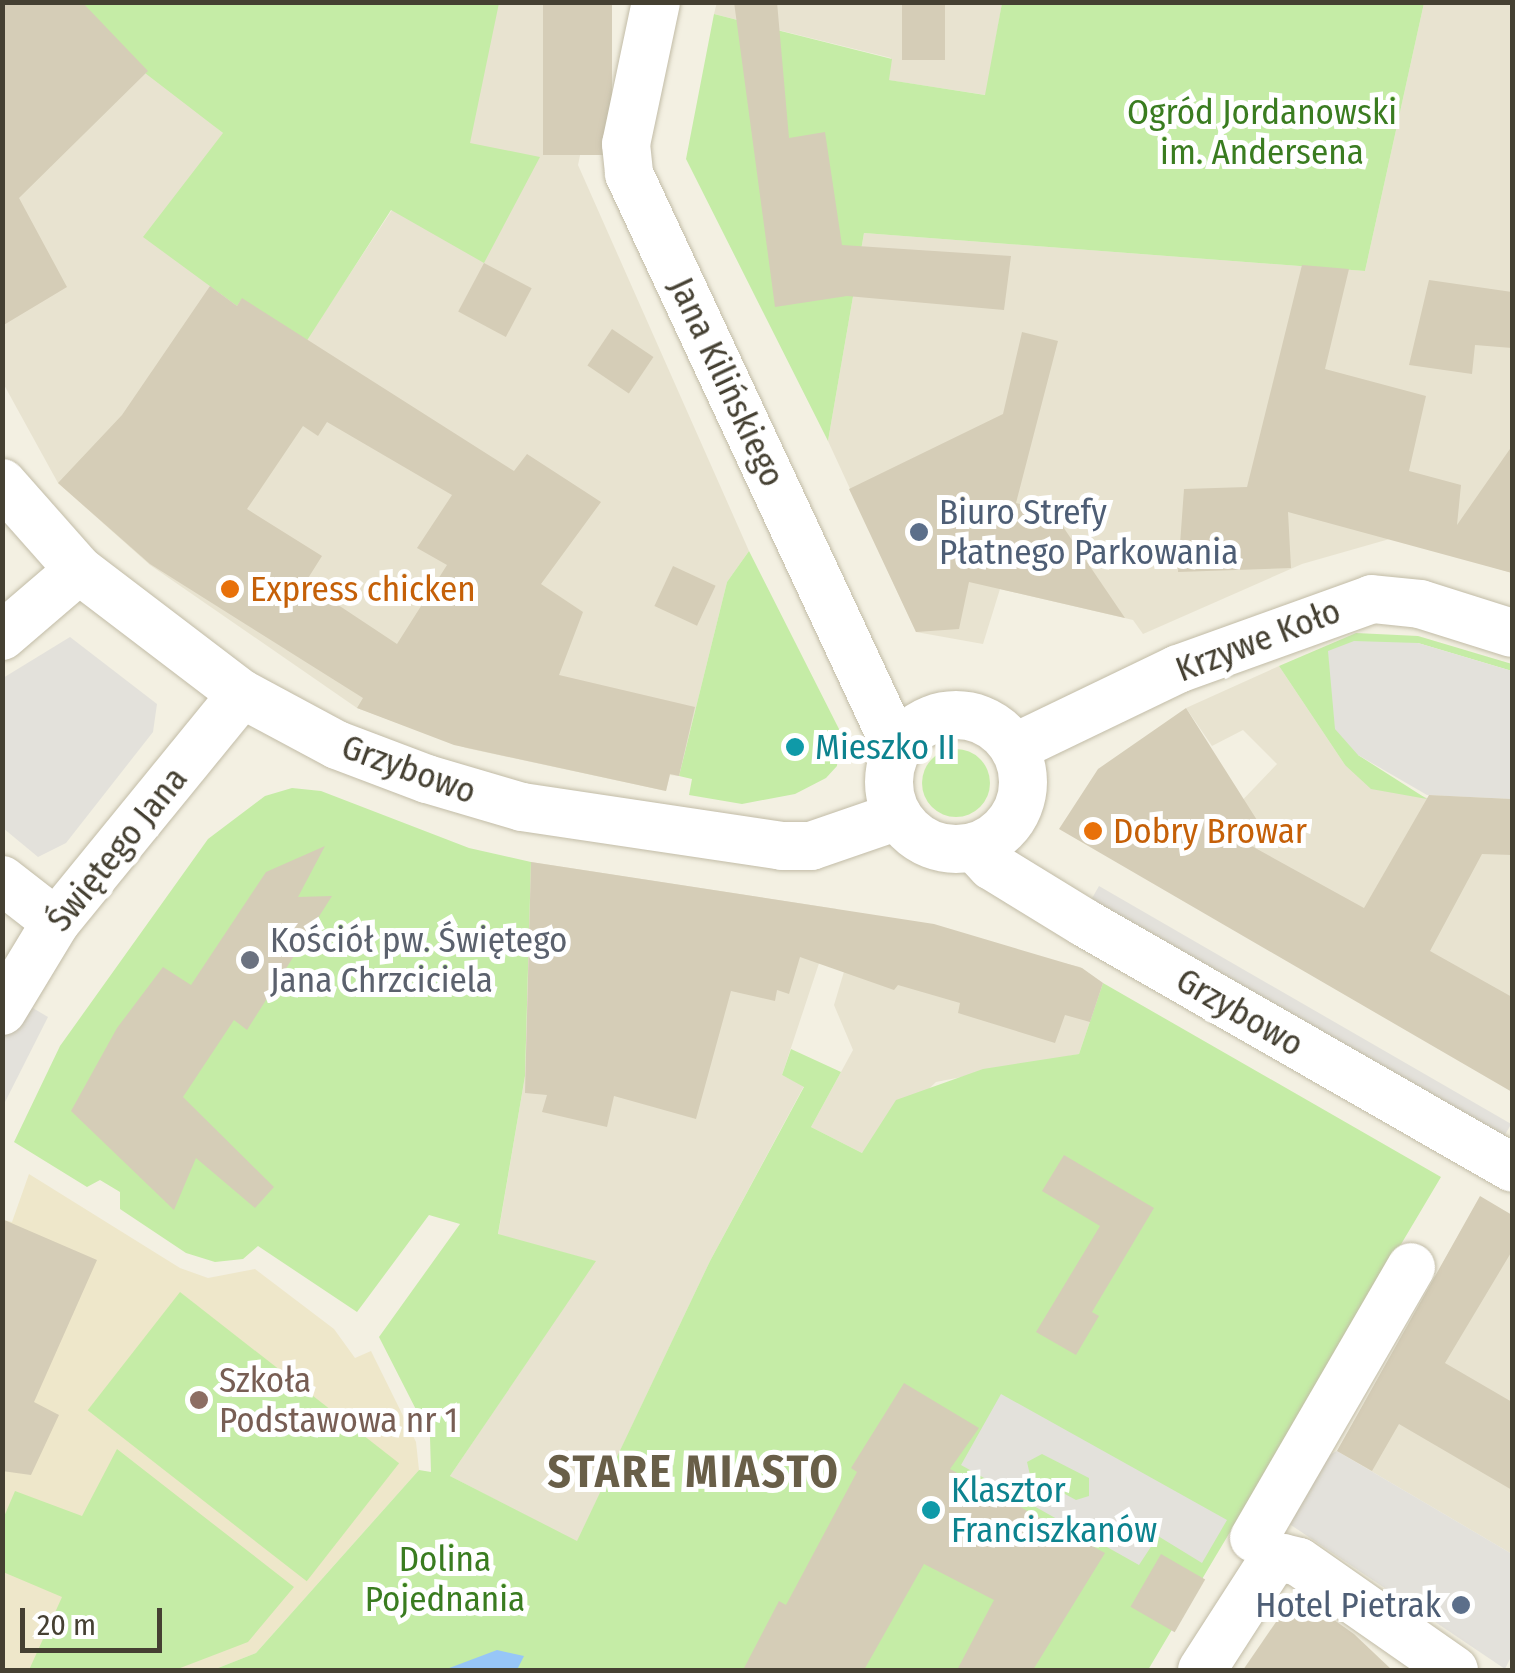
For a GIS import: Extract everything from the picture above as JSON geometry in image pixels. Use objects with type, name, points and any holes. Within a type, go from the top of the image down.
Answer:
[{"type":"street","name":"Jana Kilińskiego","points":[[656,2],[626,144],[629,174],[897,749]]},
{"type":"street","name":"Grzybowo","points":[[2,483],[79,570],[242,694],[337,745],[522,807],[782,846],[810,846],[898,816]]},
{"type":"street","points":[[2,636],[79,570]]},
{"type":"street","name":"Krzywe Koło","points":[[1014,748],[1178,668],[1372,599],[1420,604],[1512,633]]},
{"type":"street","name":"Świętego Jana","points":[[2,1011],[56,922],[242,694]]},
{"type":"street","points":[[956,715],[989,724],[1014,748],[1021,799],[1004,829],[974,847],[923,841],[898,816],[889,783],[897,749],[922,724],[956,715]]},
{"type":"street","name":"Grzybowo","points":[[974,847],[992,866],[1085,922],[1512,1168]]},
{"type":"street","points":[[2,880],[56,922]]},
{"type":"street","points":[[1254,1538],[1412,1267]]},
{"type":"street","points":[[1202,1670],[1269,1566],[1284,1558],[1299,1562],[1454,1670]]},
{"type":"shaded area","points":[[717,2],[1002,3],[986,95],[888,80],[891,58],[714,14]]},
{"type":"shaded area","points":[[3,3],[148,71],[224,134],[242,298],[305,342],[440,137],[375,3],[612,3],[578,165],[749,551],[727,582],[679,776],[670,775],[666,791],[466,748],[357,708],[150,565],[58,483],[3,383]]},
{"type":"shaded area","points":[[1424,3],[1512,3],[1512,573],[1393,538],[1302,564],[1143,634],[1133,620],[1000,589],[983,644],[916,632],[828,441],[864,233],[1365,271]]},
{"type":"shaded area","points":[[70,637],[157,704],[153,732],[66,843],[38,857],[3,828],[3,678]]},
{"type":"shaded area","points":[[1354,641],[1418,643],[1512,671],[1512,799],[1427,795],[1358,755],[1335,729],[1328,651]]},
{"type":"shaded area","points":[[1279,666],[1345,765],[1427,798],[1512,799],[1512,1091],[1210,834],[1277,764],[1243,730],[1212,746],[1186,708]]},
{"type":"shaded area","points":[[531,862],[837,909],[782,1075],[804,1086],[710,1261],[577,1542],[450,1476],[595,1261],[498,1235],[525,1076]]},
{"type":"shaded area","points":[[1099,886],[1511,1124],[1491,1159],[1079,921]]},
{"type":"shaded area","points":[[861,915],[1080,967],[1103,983],[1079,1054],[936,1082],[862,1153],[811,1127],[853,1050],[834,1005]]},
{"type":"shaded area","points":[[11,995],[48,1017],[3,1106],[3,1011]]},
{"type":"shaded area","name":"Szkoła Podstawowa nr 1","points":[[29,1174],[180,1268],[208,1278],[255,1269],[334,1329],[355,1358],[371,1351],[416,1442],[419,1470],[256,1653],[213,1670],[3,1670],[3,1220],[12,1222]]},
{"type":"shaded area","points":[[1480,1197],[1512,1215],[1512,1554],[1337,1451]]},
{"type":"shaded area","points":[[1001,1394],[1227,1520],[1202,1563],[1158,1536],[1139,1565],[961,1465]],"holes":[[[1042,1454],[1089,1478],[1089,1496],[1076,1500],[1030,1475],[1027,1462]]]},
{"type":"shaded area","name":"Hotel Pietrak","points":[[1337,1451],[1512,1554],[1512,1655],[1505,1669],[1285,1521],[1321,1459]]},
{"type":"green space","points":[[54,3],[499,3],[470,143],[540,157],[484,263],[391,210],[306,342],[242,299],[237,306],[143,237],[223,133]]},
{"type":"green space","name":"Ogród Jordanowski im. Andersena","points":[[1002,3],[1424,3],[1365,271],[864,233],[828,441],[686,159],[714,14],[892,59],[889,80],[985,95]]},
{"type":"green space","points":[[749,551],[840,731],[837,766],[826,778],[795,794],[742,804],[689,795],[692,779],[679,776],[727,582]]},
{"type":"green space","points":[[1356,633],[1418,636],[1512,664],[1512,671],[1418,643],[1358,755],[1427,799],[1371,789],[1345,765],[1279,666]]},
{"type":"green space","points":[[956,749],[980,759],[990,783],[980,807],[956,817],[932,807],[922,783],[932,759]]},
{"type":"green space","name":"Dolina Pojednania","points":[[292,788],[321,791],[469,848],[531,862],[525,1076],[498,1234],[596,1261],[450,1476],[577,1541],[710,1261],[804,1087],[782,1075],[791,1049],[841,1072],[811,1127],[862,1153],[896,1100],[983,1069],[1079,1054],[1103,983],[1441,1177],[1148,1670],[213,1670],[256,1653],[419,1470],[431,1472],[430,1437],[379,1337],[460,1224],[429,1215],[357,1312],[258,1246],[243,1259],[215,1262],[186,1253],[120,1209],[120,1192],[100,1180],[87,1187],[14,1142],[60,1046],[208,839],[265,796]]},
{"type":"green space","points":[[180,1292],[399,1463],[307,1581],[88,1410]]},
{"type":"green space","points":[[117,1449],[294,1587],[248,1642],[175,1670],[29,1670],[62,1597],[3,1572],[3,1519],[15,1491],[82,1516]]},
{"type":"water","points":[[497,1650],[524,1656],[517,1670],[444,1670]]},
{"type":"building","points":[[2,2],[82,2],[148,71],[19,198],[67,287],[2,326]]},
{"type":"building","points":[[543,2],[612,2],[612,155],[543,155]]},
{"type":"building","points":[[734,2],[777,2],[789,138],[825,132],[842,245],[1011,256],[1004,310],[847,296],[775,307]]},
{"type":"building","points":[[902,2],[945,2],[945,60],[902,60]]},
{"type":"building","points":[[484,263],[532,288],[506,337],[458,312]]},
{"type":"building","points":[[1302,265],[1349,269],[1325,369],[1426,396],[1409,471],[1461,485],[1457,525],[1512,446],[1512,573],[1288,512],[1291,568],[1178,572],[1184,489],[1247,487]]},
{"type":"building","points":[[1429,280],[1512,292],[1512,348],[1475,345],[1472,374],[1409,365]]},
{"type":"building","points":[[210,286],[237,306],[242,298],[514,471],[527,454],[601,502],[541,584],[583,612],[559,675],[695,707],[679,776],[670,774],[666,791],[454,745],[357,708],[363,698],[150,564],[58,483],[122,415]],"holes":[[[327,422],[452,495],[417,548],[447,565],[397,644],[305,583],[322,556],[247,509],[303,426],[318,436]]]},
{"type":"building","points":[[612,329],[653,357],[629,393],[587,365]]},
{"type":"building","points":[[1022,332],[1058,341],[1016,503],[1053,512],[1125,618],[969,582],[959,629],[916,632],[849,489],[1003,414]]},
{"type":"building","points":[[673,566],[716,586],[697,626],[654,606]]},
{"type":"building","points":[[1186,708],[1262,828],[1248,844],[1364,908],[1429,795],[1512,799],[1512,855],[1482,854],[1430,951],[1512,997],[1512,1092],[1059,829],[1098,769]]},
{"type":"building","points":[[325,846],[298,897],[332,896],[247,1030],[234,1020],[183,1097],[274,1187],[255,1208],[196,1158],[174,1210],[71,1111],[117,1028],[163,967],[191,985],[266,872]]},
{"type":"building","points":[[531,862],[934,924],[1082,968],[1103,983],[1090,1022],[1065,1015],[1055,1043],[958,1013],[960,1003],[898,985],[894,990],[800,957],[789,994],[777,990],[775,1001],[731,991],[696,1119],[614,1096],[607,1127],[542,1112],[547,1095],[525,1093]]},
{"type":"building","points":[[1064,1155],[1154,1208],[1092,1312],[1099,1316],[1076,1355],[1036,1332],[1100,1226],[1042,1191]]},
{"type":"building","points":[[1480,1196],[1512,1215],[1512,1251],[1445,1363],[1512,1402],[1512,1490],[1399,1424],[1372,1471],[1337,1451]]},
{"type":"building","points":[[2,1219],[97,1260],[34,1402],[59,1415],[31,1475],[2,1471]]},
{"type":"building","name":"Klasztor Franciszkanów","points":[[904,1383],[979,1428],[950,1469],[1105,1553],[1033,1670],[957,1670],[994,1600],[924,1564],[864,1670],[743,1670],[779,1601],[786,1605],[857,1472],[851,1468]]},
{"type":"building","points":[[1161,1554],[1205,1580],[1175,1632],[1130,1607]]},
{"type":"building","points":[[1296,1593],[1354,1634],[1392,1670],[1243,1670]]},
{"type":"place","name":"Biuro Strefy Płatnego Parkowania","points":[[919,532]]},
{"type":"place","name":"Express chicken","points":[[230,589]]},
{"type":"place","name":"Mieszko II","points":[[795,747]]},
{"type":"place","name":"Dobry Browar","points":[[1093,831]]},
{"type":"place","name":"Kościół pw. Świętego Jana Chrzciciela","points":[[250,960]]},
{"type":"place","name":"Szkoła Podstawowa nr 1","points":[[199,1400]]},
{"type":"place","name":"Klasztor Franciszkanów","points":[[931,1510]]},
{"type":"place","name":"Hotel Pietrak","points":[[1461,1605]]},
{"type":"district","name":"STARE MIASTO","points":[[694,1473]]}]
